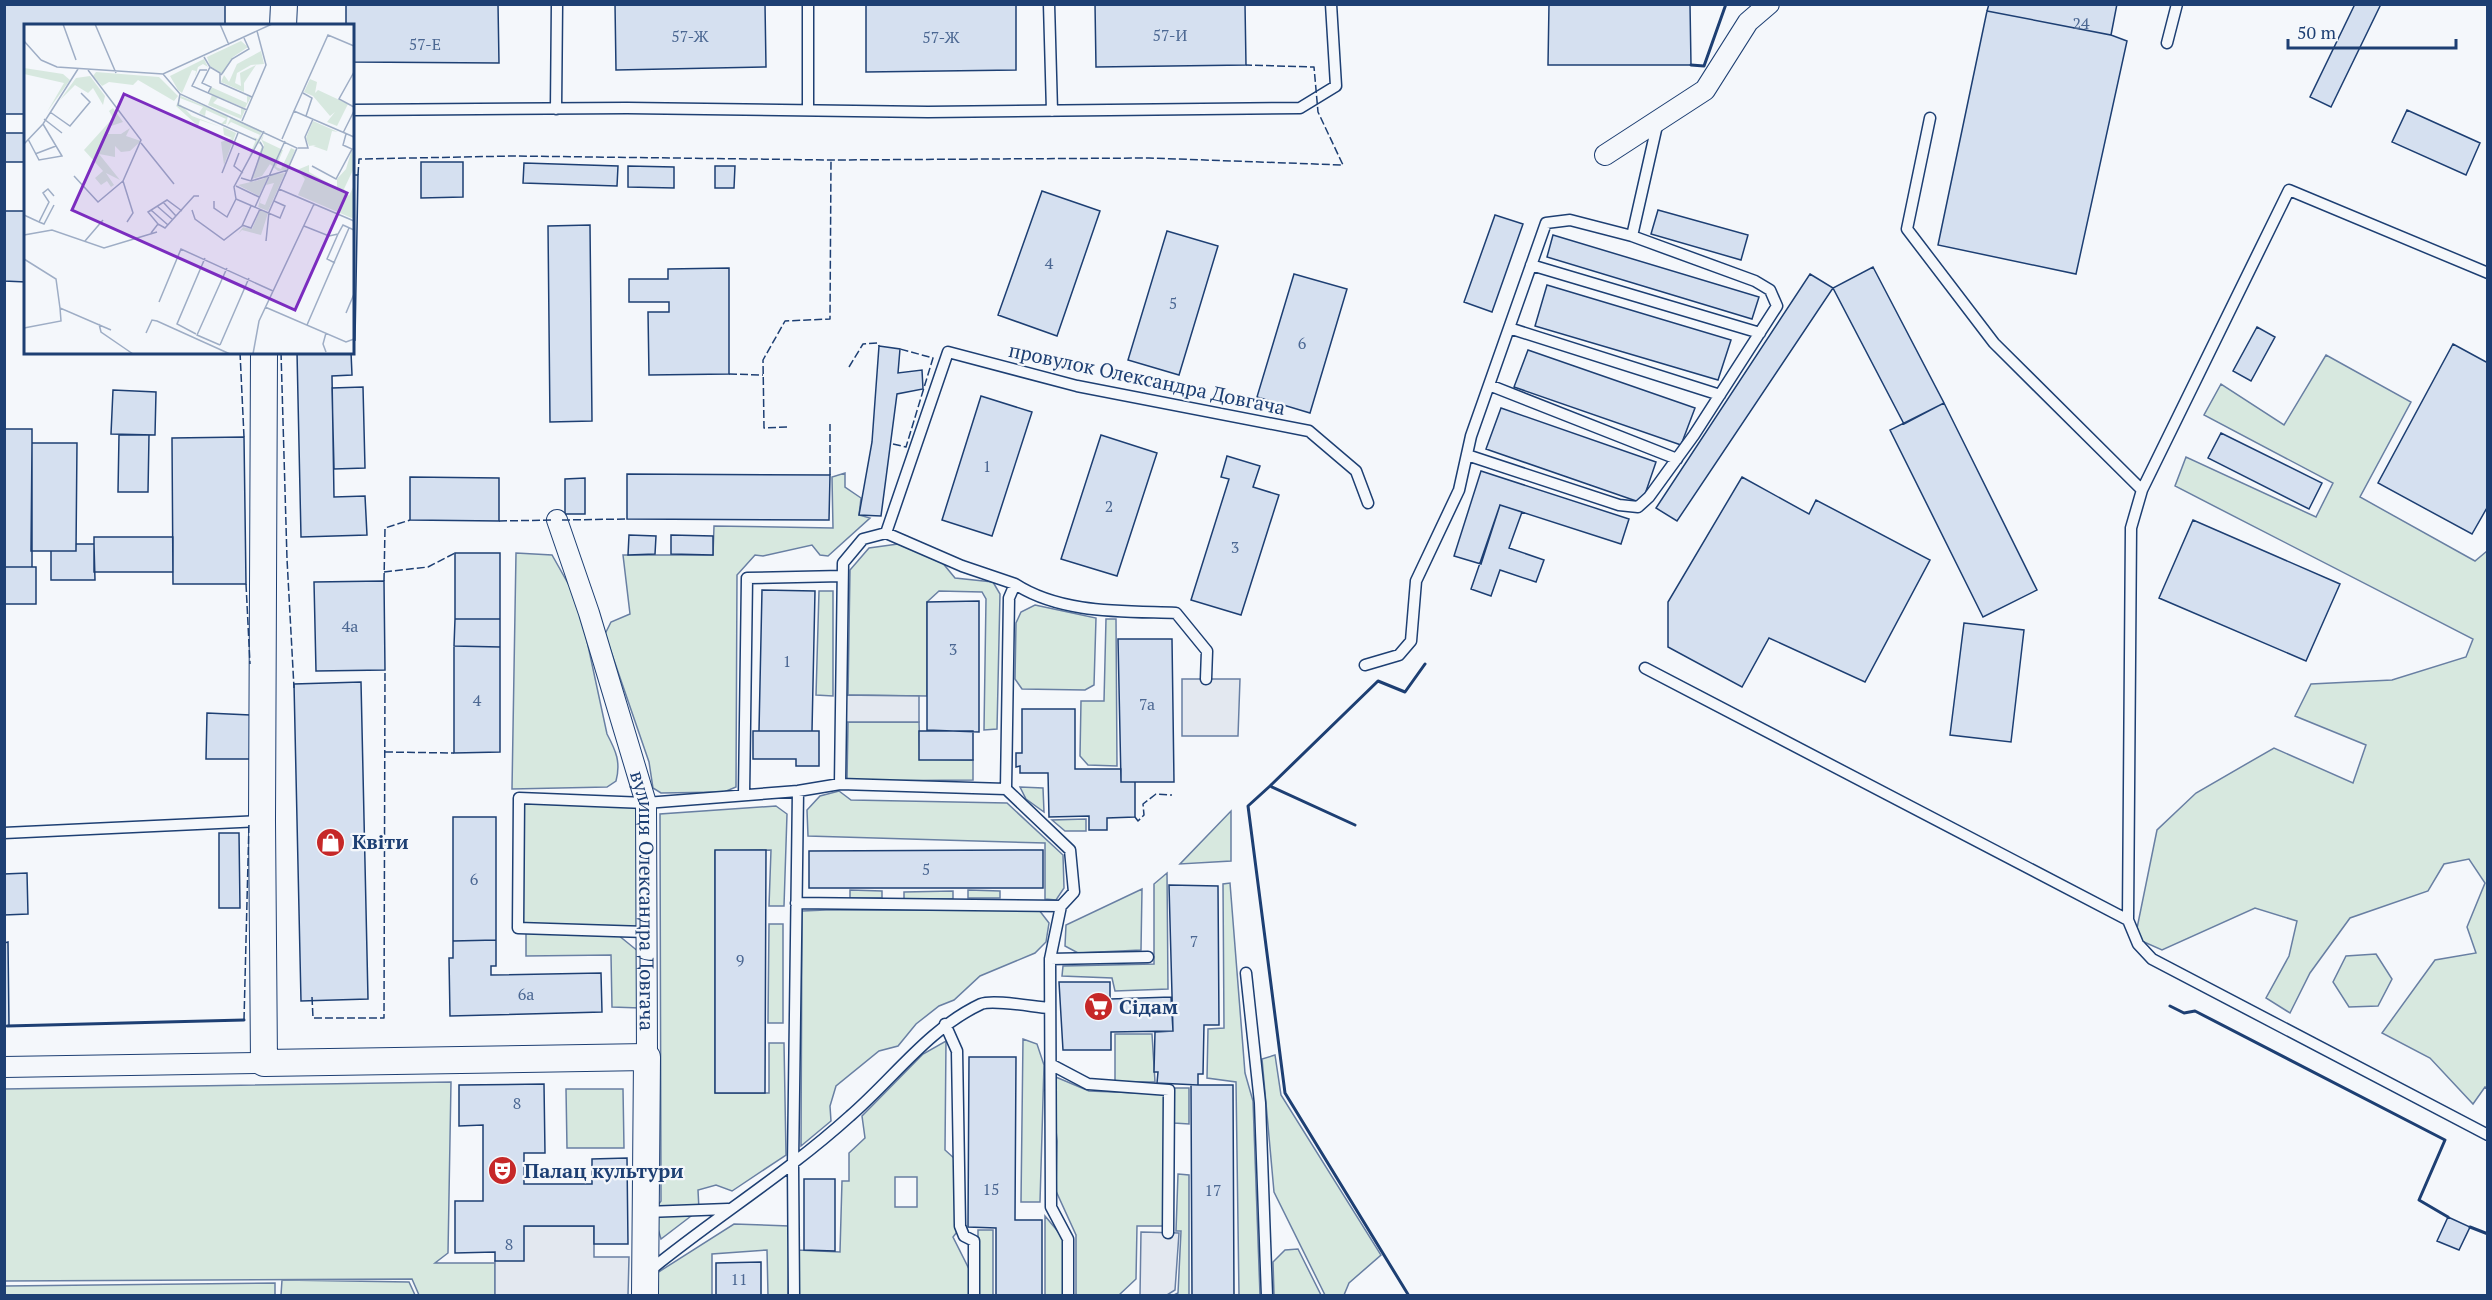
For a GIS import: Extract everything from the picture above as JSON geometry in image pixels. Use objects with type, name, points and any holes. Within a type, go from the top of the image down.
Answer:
[{"type":"street","points":[[283,24],[284,4]]},
{"type":"street","points":[[1605,155],[1705,90],[1748,22],[1769,4]]},
{"type":"street","points":[[264,354],[262,821],[264,1063]]},
{"type":"street","name":"вулиця Олександра Довгача","points":[[557,520],[589,613],[646,803],[645,1284]]},
{"type":"street","points":[[4,1067],[647,1057]]},
{"type":"lane","points":[[556,109],[557,4]]},
{"type":"lane","points":[[808,4],[808,110]]},
{"type":"lane","points":[[1049,4],[1052,111]]},
{"type":"lane","points":[[354,110],[1052,111],[1300,108],[1336,86],[1331,4]]},
{"type":"lane","points":[[2167,44],[2177,4]]},
{"type":"lane","points":[[1930,118],[1907,229],[1994,343],[2142,490]]},
{"type":"lane","points":[[1632,236],[1658,121]]},
{"type":"lane","points":[[2487,273],[2289,190],[2142,490],[2131,528],[2128,920],[2138,944],[2152,959],[2487,1135]]},
{"type":"lane","points":[[1365,665],[1399,655],[1411,641],[1416,581],[1458,490],[1467,455],[1489,384],[1546,223],[1570,220],[1632,236],[1755,281],[1770,290],[1777,306],[1677,459],[1649,497],[1638,507],[1618,505],[1467,455]]},
{"type":"lane","points":[[1531,265],[1760,333]]},
{"type":"lane","points":[[1509,328],[1720,395]]},
{"type":"lane","name":"провулок Олександра Довгача","points":[[886,533],[948,352],[1077,386],[1309,431],[1356,471],[1368,503]]},
{"type":"lane","points":[[1489,384],[1677,459]]},
{"type":"lane","points":[[840,784],[843,563],[863,539],[886,533],[962,566],[1015,584],[1034,596],[1103,611],[1176,613],[1207,651],[1206,679]]},
{"type":"lane","points":[[744,795],[747,579],[842,576]]},
{"type":"lane","points":[[1006,789],[1009,598],[1015,584]]},
{"type":"lane","points":[[1645,668],[2128,920]]},
{"type":"lane","points":[[646,932],[518,928],[519,798],[646,803],[798,791],[840,784],[1006,789],[1070,850],[1074,892],[1061,906],[1050,959],[1049,1008],[1052,1065],[1051,1206],[1068,1239],[1068,1296]]},
{"type":"lane","points":[[794,1296],[793,1165],[798,791]]},
{"type":"lane","points":[[4,833],[262,821]]},
{"type":"lane","points":[[796,903],[1061,906]]},
{"type":"lane","points":[[1050,959],[1148,957]]},
{"type":"lane","points":[[1246,973],[1260,1103],[1267,1296]]},
{"type":"lane","points":[[645,1284],[728,1209],[793,1165],[852,1115],[945,1024],[984,1003],[1049,1008]]},
{"type":"lane","points":[[945,1024],[957,1052],[960,1226],[964,1236],[974,1241],[974,1296]]},
{"type":"lane","points":[[1052,1065],[1088,1084],[1169,1090],[1168,1233]]},
{"type":"lane","points":[[646,1212],[728,1209]]},
{"type":"shaded area","points":[[2326,355],[2411,402],[2360,497],[2475,561],[2487,551],[2487,1088],[2485,1087],[2473,1104],[2430,1058],[2382,1033],[2435,960],[2476,953],[2467,927],[2485,883],[2469,859],[2444,864],[2428,891],[2350,918],[2310,973],[2290,1013],[2266,998],[2289,956],[2297,921],[2255,908],[2162,950],[2135,938],[2157,830],[2196,793],[2274,748],[2353,783],[2366,745],[2295,716],[2311,684],[2392,680],[2466,657],[2473,639],[2175,486],[2186,457],[2316,517],[2333,483],[2204,415],[2221,384],[2284,425]]},
{"type":"shaded area","points":[[845,473],[845,487],[861,498],[859,515],[870,518],[828,556],[820,555],[812,545],[763,556],[755,555],[737,575],[736,787],[724,792],[661,793],[653,788],[649,762],[605,634],[611,622],[630,614],[623,555],[713,555],[714,526],[833,528],[832,477]]},
{"type":"shaded area","points":[[898,544],[941,561],[955,578],[993,582],[1000,594],[997,729],[984,730],[986,599],[982,592],[939,591],[927,602],[927,696],[848,695],[850,570],[869,548]]},
{"type":"shaded area","points":[[516,553],[552,555],[574,594],[581,613],[607,734],[618,762],[616,781],[607,787],[512,789]]},
{"type":"shaded area","points":[[819,591],[833,591],[833,696],[816,695]]},
{"type":"shaded area","points":[[1035,605],[1096,618],[1094,685],[1085,690],[1022,689],[1015,679],[1016,623],[1021,612]]},
{"type":"shaded area","points":[[1106,619],[1116,619],[1117,766],[1088,765],[1080,756],[1081,701],[1104,701]]},
{"type":"shaded area","points":[[1182,679],[1240,679],[1238,736],[1182,736]]},
{"type":"shaded area","points":[[840,695],[919,696],[919,722],[840,722]]},
{"type":"shaded area","points":[[848,722],[919,722],[920,759],[973,760],[973,780],[847,781]]},
{"type":"shaded area","points":[[1020,787],[1043,788],[1044,812],[1026,799]]},
{"type":"shaded area","points":[[839,791],[851,800],[1007,803],[1063,855],[1064,888],[1056,900],[1045,899],[1045,843],[808,836],[807,810],[820,796]]},
{"type":"shaded area","points":[[519,798],[646,803],[646,932],[518,928]]},
{"type":"shaded area","points":[[776,806],[787,814],[784,906],[769,906],[771,850],[715,851],[715,1093],[769,1093],[769,1043],[784,1043],[786,1155],[732,1191],[716,1185],[698,1190],[699,1210],[661,1239],[653,1212],[661,1201],[660,814]]},
{"type":"shaded area","points":[[1231,811],[1231,861],[1180,864]]},
{"type":"shaded area","points":[[1086,819],[1086,831],[1065,831],[1052,820]]},
{"type":"shaded area","points":[[1167,873],[1168,989],[1115,991],[1112,978],[1062,976],[1063,966],[1154,964],[1154,884]]},
{"type":"shaded area","points":[[1230,883],[1245,1073],[1253,1101],[1260,1295],[1239,1295],[1236,1082],[1207,1078],[1208,1029],[1224,1028],[1223,884]]},
{"type":"shaded area","points":[[1142,889],[1141,950],[1078,953],[1065,946],[1066,925]]},
{"type":"shaded area","points":[[850,890],[882,891],[882,898],[850,898]]},
{"type":"shaded area","points":[[968,890],[1000,891],[1000,898],[968,898]]},
{"type":"shaded area","points":[[953,891],[953,899],[904,899],[904,892]]},
{"type":"shaded area","points":[[1039,910],[1049,923],[1046,942],[1035,953],[980,976],[954,1000],[939,1006],[916,1024],[898,1046],[879,1051],[836,1086],[830,1106],[831,1121],[801,1146],[802,911]]},
{"type":"shaded area","points":[[769,924],[783,924],[783,1023],[768,1023]]},
{"type":"shaded area","points":[[526,933],[618,935],[639,952],[640,1008],[612,1007],[611,955],[526,956]]},
{"type":"shaded area","points":[[2376,954],[2392,979],[2378,1006],[2349,1007],[2333,982],[2346,956]]},
{"type":"shaded area","points":[[1115,1034],[1152,1034],[1155,1082],[1115,1082]]},
{"type":"shaded area","points":[[1023,1039],[1037,1044],[1044,1065],[1040,1202],[1021,1202]]},
{"type":"shaded area","points":[[946,1041],[945,1150],[955,1159],[957,1232],[953,1237],[969,1269],[969,1295],[799,1295],[797,1250],[840,1252],[842,1181],[849,1181],[849,1153],[865,1138],[862,1116],[923,1054]],"holes":[[[895,1177],[917,1177],[917,1207],[895,1207]]]},
{"type":"shaded area","points":[[1275,1055],[1281,1095],[1381,1255],[1349,1283],[1344,1295],[1325,1295],[1274,1192],[1262,1059]]},
{"type":"shaded area","points":[[1051,1075],[1089,1091],[1165,1094],[1163,1226],[1137,1226],[1136,1279],[1119,1295],[1076,1295],[1076,1235],[1056,1191],[1057,1141]]},
{"type":"shaded area","points":[[451,1082],[448,1253],[435,1263],[495,1263],[495,1295],[419,1295],[412,1279],[5,1281],[4,1089]]},
{"type":"shaded area","points":[[1174,1088],[1189,1088],[1189,1124],[1174,1123]]},
{"type":"shaded area","points":[[566,1089],[623,1089],[624,1148],[567,1148]]},
{"type":"shaded area","points":[[1178,1174],[1189,1175],[1189,1295],[1174,1295],[1178,1293],[1181,1231],[1176,1231]]},
{"type":"shaded area","points":[[1045,1216],[1066,1241],[1065,1295],[1045,1295]]},
{"type":"shaded area","points":[[734,1224],[789,1226],[788,1295],[768,1295],[767,1250],[712,1254],[712,1295],[658,1295],[657,1273]]},
{"type":"shaded area","points":[[524,1226],[594,1226],[594,1257],[629,1257],[628,1295],[495,1296],[495,1261]]},
{"type":"shaded area","points":[[978,1230],[993,1230],[993,1295],[978,1295]]},
{"type":"shaded area","points":[[1141,1232],[1179,1233],[1175,1290],[1167,1295],[1140,1296]]},
{"type":"shaded area","points":[[1298,1249],[1321,1295],[1274,1295],[1273,1262],[1285,1250]]},
{"type":"shaded area","points":[[282,1280],[409,1282],[415,1295],[281,1295]]},
{"type":"shaded area","points":[[275,1283],[275,1296],[4,1295],[5,1286]]},
{"type":"building","points":[[4,4],[225,4],[225,24],[24,24],[24,114],[4,114]]},
{"type":"building","points":[[346,4],[498,4],[499,63],[354,62],[354,24],[346,24]]},
{"type":"building","points":[[615,4],[765,4],[766,67],[616,70]]},
{"type":"building","points":[[866,4],[1016,4],[1016,70],[866,72]]},
{"type":"building","points":[[1095,4],[1245,4],[1246,65],[1096,67]]},
{"type":"building","points":[[1549,4],[1690,4],[1691,65],[1548,65]]},
{"type":"building","points":[[1989,4],[2117,4],[2111,35],[1987,11]]},
{"type":"building","points":[[2355,4],[2381,4],[2331,107],[2310,97]]},
{"type":"building","points":[[1987,11],[2111,35],[2127,41],[2076,274],[1938,245]]},
{"type":"building","points":[[2407,110],[2480,143],[2466,175],[2392,142]]},
{"type":"building","points":[[4,133],[24,133],[24,162],[4,162]]},
{"type":"building","points":[[421,162],[463,162],[463,197],[421,198]]},
{"type":"building","points":[[524,163],[618,166],[617,186],[523,183]]},
{"type":"building","points":[[628,166],[674,167],[674,188],[628,187]]},
{"type":"building","points":[[715,166],[735,166],[734,188],[715,188]]},
{"type":"building","points":[[354,175],[358,175],[355,340]]},
{"type":"building","points":[[1042,191],[1100,211],[1057,336],[998,315]]},
{"type":"building","points":[[1658,210],[1748,235],[1741,260],[1651,234]]},
{"type":"building","points":[[4,211],[24,211],[24,282],[4,281]]},
{"type":"building","points":[[1495,215],[1523,224],[1492,312],[1464,302]]},
{"type":"building","points":[[590,225],[592,421],[550,422],[548,226]]},
{"type":"building","points":[[1167,231],[1218,246],[1179,375],[1128,360]]},
{"type":"building","points":[[1553,235],[1759,297],[1752,319],[1547,257]]},
{"type":"building","points":[[1873,267],[1944,403],[1904,424],[1833,288]]},
{"type":"building","points":[[729,268],[729,374],[649,375],[648,312],[669,312],[669,302],[629,302],[629,279],[668,279],[668,269]]},
{"type":"building","points":[[1294,274],[1347,289],[1310,413],[1257,397]]},
{"type":"building","points":[[1810,274],[1833,288],[1677,521],[1656,508]]},
{"type":"building","points":[[1547,285],[1731,340],[1718,380],[1535,326]]},
{"type":"building","points":[[2257,327],[2275,337],[2251,381],[2233,371]]},
{"type":"building","points":[[2453,344],[2488,363],[2488,506],[2472,534],[2378,483]]},
{"type":"building","points":[[879,346],[900,349],[898,373],[922,370],[923,389],[897,394],[881,516],[859,515],[872,442]]},
{"type":"building","points":[[1528,350],[1695,408],[1681,445],[1514,387]]},
{"type":"building","points":[[297,354],[351,354],[352,375],[332,376],[334,497],[365,496],[367,535],[301,537]]},
{"type":"building","points":[[363,387],[365,468],[334,469],[332,388]]},
{"type":"building","points":[[113,390],[156,392],[155,435],[111,434]]},
{"type":"building","points":[[981,396],[1032,412],[992,536],[942,520]]},
{"type":"building","points":[[1944,403],[2037,590],[1983,617],[1890,430]]},
{"type":"building","points":[[1501,408],[1656,462],[1642,503],[1486,449]]},
{"type":"building","points":[[4,429],[32,429],[32,567],[4,567]]},
{"type":"building","points":[[2221,433],[2322,483],[2309,509],[2208,458]]},
{"type":"building","points":[[119,435],[149,435],[148,492],[118,492]]},
{"type":"building","points":[[1101,435],[1157,453],[1117,576],[1061,559]]},
{"type":"building","points":[[244,437],[246,584],[173,584],[172,438]]},
{"type":"building","points":[[32,443],[77,443],[76,551],[31,551]]},
{"type":"building","points":[[1227,456],[1260,466],[1253,487],[1279,495],[1241,615],[1191,600],[1229,479],[1221,477]]},
{"type":"building","points":[[1481,471],[1629,519],[1621,544],[1500,505],[1481,564],[1454,556]]},
{"type":"building","points":[[627,474],[830,475],[829,520],[627,519]]},
{"type":"building","points":[[410,477],[499,478],[499,521],[410,520]]},
{"type":"building","points":[[1742,477],[1809,514],[1816,500],[1930,560],[1865,682],[1769,638],[1742,687],[1668,647],[1668,602]]},
{"type":"building","points":[[585,478],[585,514],[565,514],[565,479]]},
{"type":"building","points":[[1500,505],[1522,512],[1509,548],[1544,560],[1536,582],[1500,570],[1491,596],[1471,589]]},
{"type":"building","points":[[2193,520],[2340,584],[2306,661],[2159,598]]},
{"type":"building","points":[[629,535],[656,536],[655,554],[628,555]]},
{"type":"building","points":[[671,535],[713,536],[713,555],[671,554]]},
{"type":"building","points":[[94,537],[173,537],[173,572],[94,572]]},
{"type":"building","points":[[76,544],[94,544],[95,580],[51,580],[51,551],[76,551]]},
{"type":"building","points":[[455,553],[500,553],[500,619],[455,619]]},
{"type":"building","points":[[4,567],[36,567],[36,604],[4,604]]},
{"type":"building","points":[[384,581],[385,670],[316,671],[314,582]]},
{"type":"building","points":[[762,590],[815,591],[812,731],[759,731]]},
{"type":"building","points":[[979,601],[979,732],[927,730],[927,602]]},
{"type":"building","points":[[455,619],[500,619],[500,647],[454,646]]},
{"type":"building","points":[[1964,623],[2024,630],[2011,742],[1950,735]]},
{"type":"building","points":[[1118,639],[1172,639],[1174,782],[1121,782]]},
{"type":"building","points":[[454,646],[500,647],[500,752],[454,753]]},
{"type":"building","name":"Квіти","points":[[361,682],[368,999],[301,1001],[294,684]]},
{"type":"building","points":[[1022,709],[1075,709],[1075,769],[1121,769],[1121,782],[1135,782],[1135,817],[1107,818],[1107,830],[1089,830],[1089,816],[1049,817],[1048,773],[1020,773],[1020,766],[1016,767],[1016,753],[1022,753]]},
{"type":"building","points":[[207,713],[250,715],[250,759],[206,759]]},
{"type":"building","points":[[753,731],[819,731],[819,766],[796,766],[796,759],[753,759]]},
{"type":"building","points":[[919,731],[973,731],[973,760],[919,760]]},
{"type":"building","points":[[453,817],[496,817],[496,940],[453,941]]},
{"type":"building","points":[[219,833],[239,833],[240,908],[219,908]]},
{"type":"building","points":[[715,850],[766,850],[765,1093],[715,1093]]},
{"type":"building","points":[[1043,850],[1043,888],[809,888],[809,851]]},
{"type":"building","points":[[27,873],[28,914],[4,915],[4,874]]},
{"type":"building","points":[[1169,885],[1218,886],[1219,1025],[1204,1025],[1203,1074],[1198,1074],[1198,1085],[1157,1083],[1158,1072],[1154,1072],[1155,1032],[1173,1031]]},
{"type":"building","points":[[496,940],[496,966],[491,966],[491,975],[601,973],[602,1012],[450,1016],[449,958],[453,958],[453,941]]},
{"type":"building","points":[[8,942],[9,1026],[4,1026],[4,943]]},
{"type":"building","points":[[1059,982],[1110,982],[1110,999],[1171,997],[1173,1031],[1111,1032],[1111,1050],[1063,1050]]},
{"type":"building","points":[[969,1057],[1016,1057],[1015,1220],[1042,1220],[1042,1296],[996,1296],[996,1228],[968,1227]]},
{"type":"building","name":"Палац культури","points":[[544,1084],[545,1153],[524,1153],[524,1184],[592,1184],[592,1159],[627,1158],[628,1244],[594,1244],[594,1226],[524,1226],[524,1261],[495,1261],[495,1252],[455,1253],[455,1201],[483,1201],[483,1125],[459,1126],[459,1085]]},
{"type":"building","points":[[1191,1085],[1233,1085],[1234,1296],[1192,1296]]},
{"type":"building","points":[[804,1179],[835,1179],[835,1251],[804,1250]]},
{"type":"building","points":[[2448,1217],[2470,1227],[2459,1250],[2437,1241]]},
{"type":"building","points":[[761,1262],[761,1296],[716,1296],[716,1263]]},
{"type":"fence","points":[[358,175],[359,159],[514,156],[831,160],[1149,158],[1343,165],[1318,112],[1314,67],[1246,65]]},
{"type":"fence","points":[[787,427],[764,428],[763,360],[785,321],[830,319],[831,160]]},
{"type":"fence","points":[[849,367],[863,344],[878,343],[879,346]]},
{"type":"fence","points":[[893,444],[906,447],[933,358],[900,349]]},
{"type":"fence","points":[[240,354],[244,437]]},
{"type":"fence","points":[[281,354],[287,559],[294,688]]},
{"type":"fence","points":[[729,374],[763,375]]},
{"type":"fence","points":[[830,424],[830,475]]},
{"type":"fence","points":[[562,520],[627,519]]},
{"type":"fence","points":[[384,581],[385,528],[410,520]]},
{"type":"fence","points":[[499,521],[553,520]]},
{"type":"fence","points":[[384,572],[428,567],[455,553]]},
{"type":"fence","points":[[246,584],[250,664]]},
{"type":"fence","points":[[312,997],[313,1018],[384,1018],[385,670]]},
{"type":"fence","points":[[385,752],[454,753]]},
{"type":"fence","points":[[1135,817],[1138,821],[1144,815],[1143,804],[1156,794],[1172,795]]},
{"type":"fence","points":[[244,1020],[249,822]]},
{"type":"wall","points":[[1691,65],[1704,66],[1726,4]]},
{"type":"wall","points":[[1270,786],[1378,681],[1405,692],[1425,664]]},
{"type":"wall","points":[[1355,825],[1270,786],[1248,806],[1285,1093],[1409,1296]]},
{"type":"wall","points":[[2170,1006],[2184,1013],[2195,1011],[2445,1140],[2419,1200],[2448,1217]]},
{"type":"wall","points":[[7,1026],[244,1020]]},
{"type":"wall","points":[[2470,1227],[2488,1234]]},
{"type":"place","name":"Квіти","points":[[331,842]]},
{"type":"place","name":"Сідам","points":[[1098,1007]]},
{"type":"place","name":"Палац культури","points":[[503,1171]]}]
